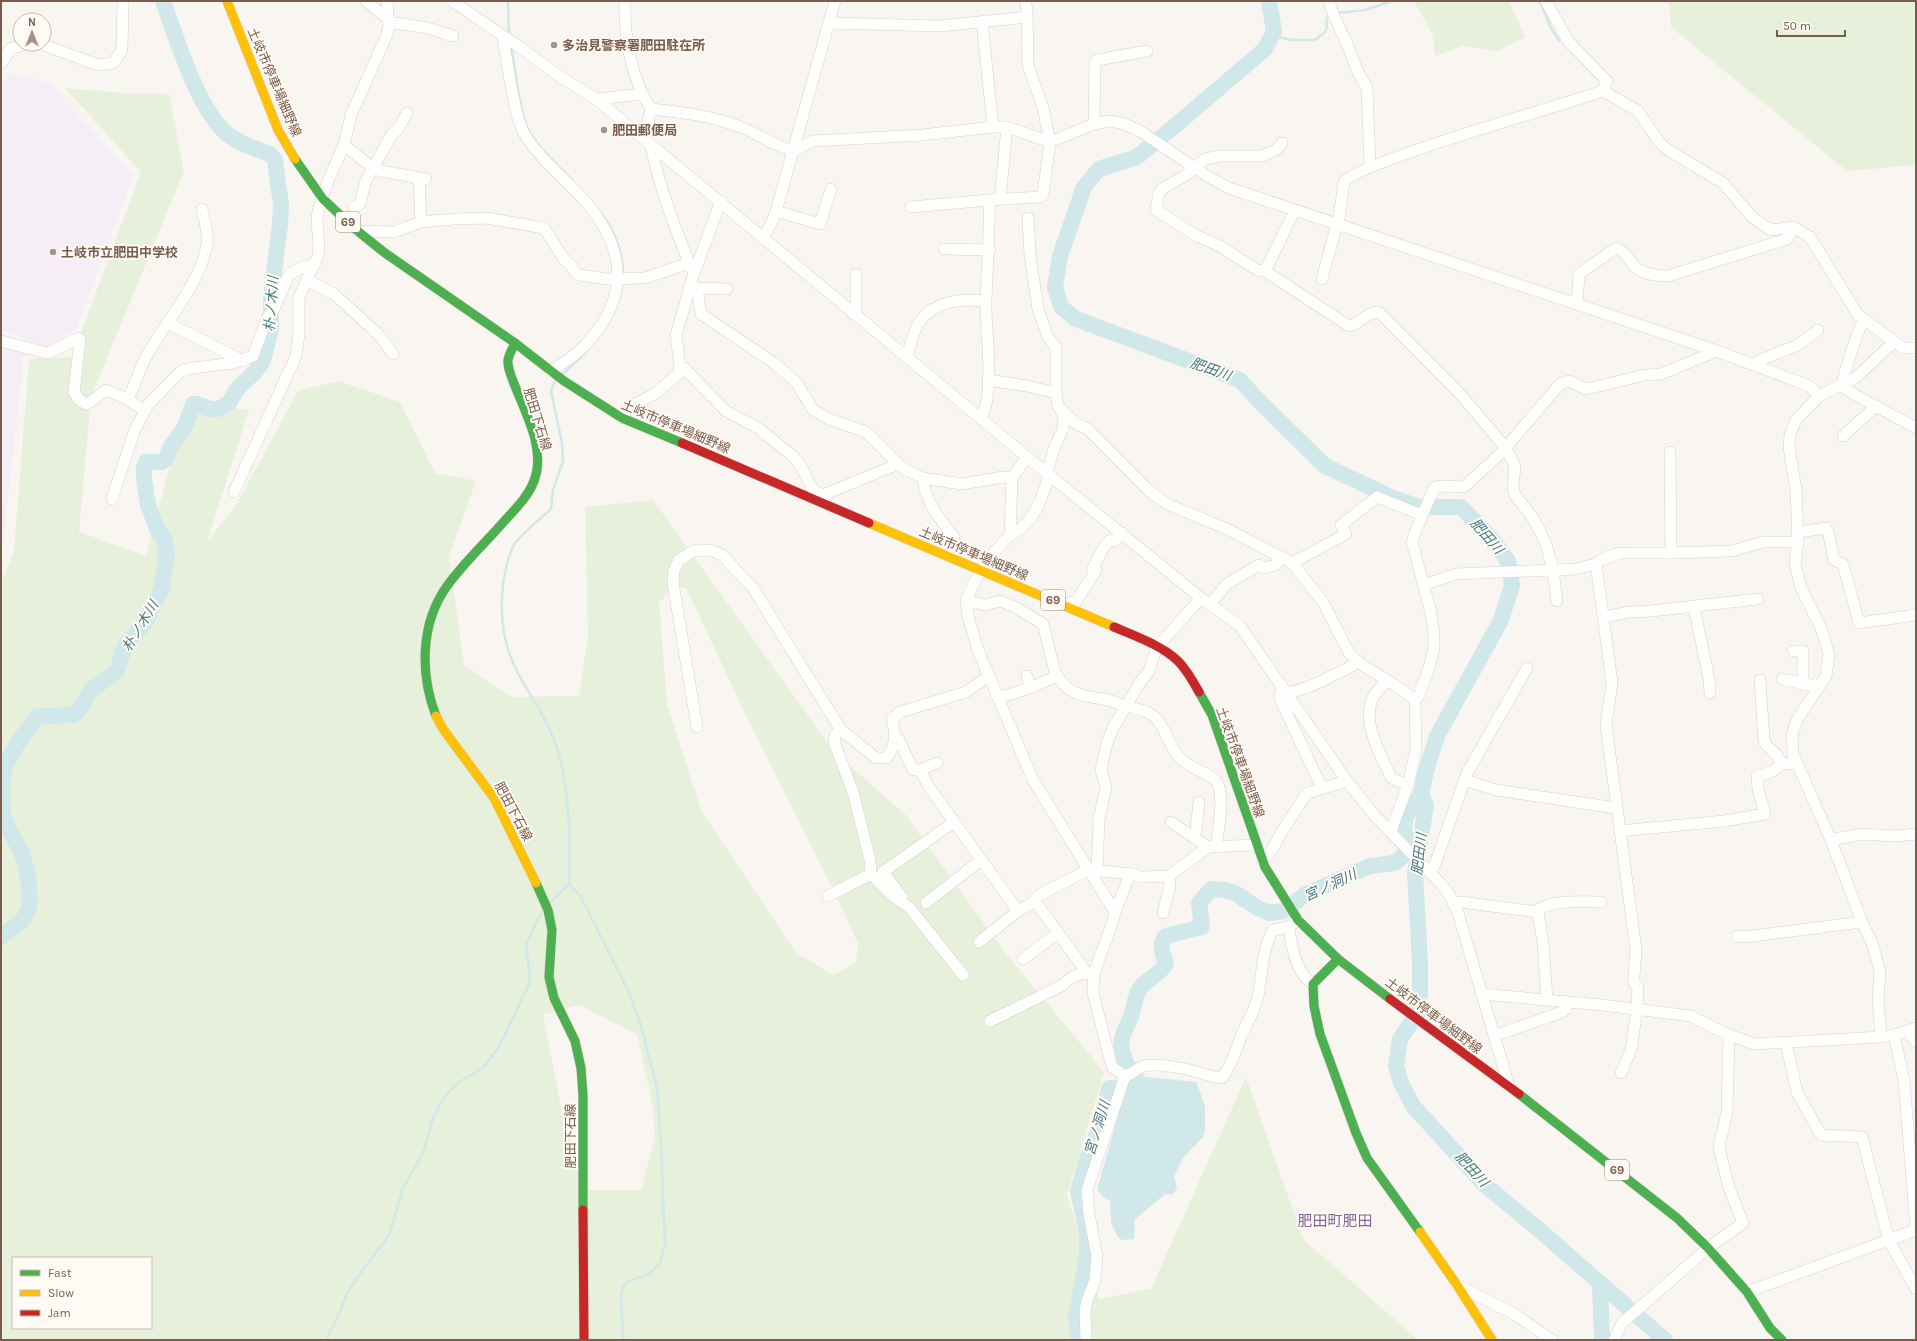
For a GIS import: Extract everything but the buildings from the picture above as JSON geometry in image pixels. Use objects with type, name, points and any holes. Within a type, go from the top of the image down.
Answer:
[{"type":"main road","name":"土岐市停車場細野線","points":[[226,1],[278,130],[295,159],[323,199],[357,231],[385,253],[515,342],[564,381],[622,418],[856,518],[982,569],[1068,606],[1157,646],[1177,660],[1189,674],[1202,694],[1212,715],[1263,861],[1294,923],[1381,992],[1509,1086],[1672,1214],[1708,1248],[1747,1292],[1770,1328],[1782,1340]]},
{"type":"main road","name":"肥田下石線","points":[[515,342],[508,360],[509,371],[537,449],[538,465],[534,480],[528,494],[446,586],[437,603],[431,620],[425,643],[423,666],[426,687],[444,731],[478,774],[494,798],[548,910],[552,930],[549,977],[554,998],[574,1041],[581,1068],[583,1095],[584,1340]]},
{"type":"main road","points":[[1338,959],[1313,984],[1314,1006],[1320,1034],[1356,1133],[1367,1158],[1457,1285],[1492,1340]]},
{"type":"street","points":[[52,48],[98,65],[113,63],[122,50],[123,1]]},
{"type":"street","points":[[366,1],[388,20],[428,28],[453,36]]},
{"type":"street","points":[[234,492],[296,356],[299,334],[299,297],[314,265],[319,248],[317,220],[328,181],[344,145],[351,115],[386,37],[388,20],[387,1]]},
{"type":"street","points":[[452,1],[559,76],[596,98],[721,201],[763,239],[853,314],[982,418],[1027,457],[1205,601],[1240,626],[1347,781],[1375,816],[1431,872],[1442,885],[1453,903],[1464,931],[1481,994],[1509,1086]]},
{"type":"street","points":[[625,1],[629,50],[641,94],[650,109],[648,142],[667,209],[691,268],[701,314],[774,363],[796,382],[813,410],[829,419],[866,432],[900,466],[923,478],[961,484],[1003,477],[1012,478]]},
{"type":"street","points":[[763,239],[776,211],[835,1]]},
{"type":"street","points":[[911,207],[994,199],[1040,197],[1042,194],[1050,142],[1043,108],[1028,65],[1027,17],[1025,1]]},
{"type":"street","points":[[1329,1],[1357,70],[1367,88],[1370,166],[1368,167]]},
{"type":"street","points":[[1546,1],[1568,41],[1607,81],[1603,91]]},
{"type":"street","points":[[830,23],[939,26],[1027,17]]},
{"type":"street","points":[[982,22],[994,127]]},
{"type":"street","points":[[504,37],[504,46],[520,127],[531,144],[586,203],[605,228],[623,279],[611,308],[598,329],[578,351],[552,372]]},
{"type":"street","points":[[1,64],[10,49],[12,48]]},
{"type":"street","points":[[1094,124],[1094,63],[1097,60],[1147,52]]},
{"type":"street","points":[[1322,279],[1338,224],[1344,182],[1347,177],[1368,167],[1460,136],[1603,91],[1638,111],[1659,142],[1668,150],[1723,183],[1752,217],[1771,230],[1793,227],[1810,237],[1858,315],[1864,322],[1903,348],[1916,348]]},
{"type":"street","points":[[596,98],[641,94]]},
{"type":"street","points":[[650,109],[725,121],[744,128],[779,146],[793,151],[813,141],[915,136],[970,131],[994,127],[1007,127],[1050,142],[1094,124],[1110,121],[1125,124],[1229,188],[1717,351],[1809,386],[1819,396]]},
{"type":"street","points":[[354,207],[360,204],[366,183],[373,168],[392,134],[398,129],[407,113]]},
{"type":"street","points":[[982,418],[986,411],[989,395],[986,301],[994,199],[1007,127]]},
{"type":"street","points":[[1282,144],[1276,150],[1262,156],[1213,156],[1205,159],[1196,168],[1162,189],[1159,193],[1156,210],[1197,236],[1220,246],[1257,270],[1265,271],[1349,326],[1354,325],[1372,312],[1379,312],[1461,395],[1505,447],[1515,466],[1513,488],[1515,495],[1532,517],[1546,544],[1553,570],[1557,601]]},
{"type":"street","points":[[344,145],[373,168],[381,171],[422,178],[422,222]]},
{"type":"street","points":[[776,211],[820,224],[831,189]]},
{"type":"street","points":[[691,268],[721,201]]},
{"type":"street","points":[[127,399],[145,360],[196,277],[207,245],[207,236],[202,209]]},
{"type":"street","points":[[1265,271],[1295,210]]},
{"type":"street","points":[[357,231],[394,232],[422,222],[486,218],[544,228],[564,259],[571,265],[576,273],[606,280],[645,278],[691,268]]},
{"type":"street","points":[[1028,218],[1030,255],[1038,309],[1048,337],[1056,348],[1056,393],[1058,406],[1064,418],[1063,429],[1055,446],[1042,500],[1037,509],[1019,531],[1010,535],[987,560],[966,600],[968,616],[978,650],[1033,780],[1092,870],[1115,912]]},
{"type":"street","points":[[1577,304],[1579,274],[1616,248],[1624,251],[1635,267],[1649,275],[1668,276],[1787,239],[1793,227]]},
{"type":"street","points":[[944,249],[990,250]]},
{"type":"street","points":[[112,499],[134,432],[145,410],[155,396],[180,372],[186,369],[243,361],[253,356],[267,318],[273,311],[289,275],[300,268],[314,265]]},
{"type":"street","points":[[853,314],[856,309],[856,274]]},
{"type":"street","points":[[307,280],[334,294],[379,334],[393,354]]},
{"type":"street","points":[[694,287],[727,289]]},
{"type":"street","points":[[622,418],[628,408],[656,394],[678,374],[680,367],[676,335],[694,287]]},
{"type":"street","points":[[904,355],[908,353],[919,322],[934,308],[950,302],[986,301]]},
{"type":"street","points":[[1843,385],[1843,379],[1858,331],[1864,322]]},
{"type":"street","points":[[168,323],[243,361]]},
{"type":"street","points":[[1754,365],[1760,360],[1798,345],[1818,330]]},
{"type":"street","points":[[1,341],[46,353],[51,352],[78,338],[80,340],[74,392],[80,400],[86,404],[89,403],[106,390],[127,399],[145,410]]},
{"type":"street","points":[[1881,1037],[1878,1000],[1880,971],[1872,942],[1862,922],[1832,840],[1793,754],[1792,735],[1797,720],[1826,676],[1828,654],[1821,628],[1799,582],[1795,558],[1798,537],[1796,490],[1790,447],[1790,435],[1796,420],[1819,396],[1855,378],[1894,342]]},
{"type":"street","points":[[1391,831],[1408,785],[1416,749],[1415,700],[1419,695],[1429,668],[1434,648],[1433,623],[1412,542],[1422,514],[1434,488],[1438,486],[1464,487],[1488,466],[1560,384],[1569,381],[1586,389],[1645,375],[1661,374],[1717,351]]},
{"type":"street","points":[[680,367],[684,368],[726,411],[758,428],[794,457],[802,468],[812,488],[854,510],[856,518]]},
{"type":"street","points":[[988,380],[1027,386],[1056,393]]},
{"type":"street","points":[[1843,385],[1876,406],[1916,428]]},
{"type":"street","points":[[1843,436],[1876,406]]},
{"type":"street","points":[[1061,410],[1074,423],[1088,429],[1148,490],[1167,504],[1227,529],[1292,563],[1323,602],[1349,653],[1357,661],[1415,700]]},
{"type":"street","points":[[1670,452],[1671,553]]},
{"type":"street","points":[[1010,535],[1012,478],[1027,457]]},
{"type":"street","points":[[823,495],[891,467],[896,462]]},
{"type":"street","points":[[923,478],[923,483],[934,509],[954,537],[952,557]]},
{"type":"street","points":[[1292,563],[1346,534],[1341,525],[1377,497],[1422,514]]},
{"type":"street","points":[[1423,585],[1456,574],[1492,571],[1575,569],[1596,564],[1601,560],[1619,553],[1731,551],[1764,542],[1798,537],[1826,528],[1828,531],[1834,560],[1844,564],[1859,623],[1916,615]]},
{"type":"street","points":[[1068,606],[1071,602],[1076,602],[1096,570],[1093,568],[1105,545],[1110,540],[1114,541],[1122,533]]},
{"type":"street","points":[[697,727],[673,583],[674,571],[679,560],[693,551],[710,550],[722,555],[753,588],[841,730],[876,758],[886,758],[891,752],[895,729],[892,719],[900,712],[966,692],[989,676]]},
{"type":"street","points":[[1092,870],[1099,819],[1106,787],[1102,770],[1103,760],[1113,728],[1149,671],[1157,646],[1205,601],[1227,584],[1259,565],[1265,568],[1276,565],[1280,556]]},
{"type":"street","points":[[1596,564],[1612,683],[1606,725],[1616,808],[1636,940],[1634,983],[1638,988],[1637,1009],[1631,1050],[1621,1073]]},
{"type":"street","points":[[1603,617],[1630,612],[1758,599]]},
{"type":"street","points":[[966,600],[985,605],[1000,601],[1042,624],[1057,676],[1070,690],[1084,696],[1111,700],[1154,716],[1179,758],[1194,769],[1213,778],[1217,782],[1221,800],[1212,847]]},
{"type":"street","points":[[1692,606],[1695,612],[1709,679],[1710,693]]},
{"type":"street","points":[[1793,651],[1803,651],[1803,684]]},
{"type":"street","points":[[1284,690],[1296,692],[1322,682],[1352,667],[1357,661]]},
{"type":"street","points":[[1431,872],[1464,780],[1476,754],[1527,668]]},
{"type":"street","points":[[1027,676],[1030,688]]},
{"type":"street","points":[[998,698],[1030,688],[1057,676]]},
{"type":"street","points":[[1782,679],[1819,687]]},
{"type":"street","points":[[1760,680],[1764,740],[1780,758],[1781,764]]},
{"type":"street","points":[[1387,681],[1373,697],[1370,712],[1370,732],[1391,778],[1408,785]]},
{"type":"street","points":[[1284,690],[1280,699],[1322,788]]},
{"type":"street","points":[[841,730],[835,735],[834,742],[853,792],[870,860],[871,874],[905,905],[963,975]]},
{"type":"street","points":[[894,737],[899,740],[913,770],[920,770],[937,763]]},
{"type":"street","points":[[1620,831],[1724,821],[1765,814],[1758,789],[1757,777],[1773,771],[1781,764],[1796,763]]},
{"type":"street","points":[[920,770],[929,787],[1018,911]]},
{"type":"street","points":[[1464,780],[1496,790],[1616,808]]},
{"type":"street","points":[[1263,861],[1272,850],[1275,842],[1302,798],[1307,793],[1347,781]]},
{"type":"street","points":[[1196,838],[1199,802]]},
{"type":"street","points":[[905,905],[904,900],[883,872],[954,822]]},
{"type":"street","points":[[1171,822],[1212,847]]},
{"type":"street","points":[[1832,840],[1861,834],[1896,836],[1916,834]]},
{"type":"street","points":[[978,942],[1018,911],[1035,901],[1039,895],[1092,870],[1130,874],[1140,877],[1169,876],[1212,847],[1257,845]]},
{"type":"street","points":[[926,904],[982,860]]},
{"type":"street","points":[[828,896],[871,874]]},
{"type":"street","points":[[1090,973],[1113,923],[1115,912],[1130,874]]},
{"type":"street","points":[[1163,912],[1170,886],[1169,876]]},
{"type":"street","points":[[1035,901],[1090,973],[1093,994],[1112,1067],[1125,1076]]},
{"type":"street","points":[[1453,903],[1460,902],[1538,912]]},
{"type":"street","points":[[1538,912],[1539,909],[1550,904],[1601,902]]},
{"type":"street","points":[[1538,912],[1544,942],[1547,1000]]},
{"type":"street","points":[[1737,936],[1745,937],[1862,922]]},
{"type":"street","points":[[1125,1076],[1129,1075],[1138,1068],[1154,1065],[1197,1071],[1211,1078],[1222,1078],[1233,1060],[1238,1044],[1254,1008],[1258,996],[1264,950],[1273,930],[1294,923],[1292,944],[1306,980],[1313,984]]},
{"type":"street","points":[[1023,959],[1058,933]]},
{"type":"street","points":[[990,1021],[1063,985],[1072,977],[1090,973]]},
{"type":"street","points":[[1481,994],[1637,1009],[1690,1016],[1729,1035],[1754,1044],[1881,1037],[1894,1035],[1912,1029],[1916,1042]]},
{"type":"street","points":[[1494,1036],[1562,1012],[1565,1010],[1568,1002]]},
{"type":"street","points":[[1614,1340],[1622,1323],[1708,1248],[1743,1223],[1729,1188],[1719,1147],[1727,1112],[1729,1035]]},
{"type":"street","points":[[1747,1292],[1916,1230],[1904,1080],[1894,1035]]},
{"type":"street","points":[[1786,1043],[1797,1092],[1821,1135],[1862,1137],[1889,1241],[1916,1289]]},
{"type":"street","points":[[1086,1340],[1085,1311],[1094,1280],[1097,1256],[1089,1214],[1087,1190],[1125,1076]]},
{"type":"street","points":[[1457,1285],[1514,1314],[1552,1340]]},
{"type":"shaded area","name":"土岐市立肥田中学校","points":[[7,72],[49,83],[133,176],[77,328],[44,348],[1,330],[1,85]]},
{"type":"shaded area","points":[[1,345],[24,352],[4,536],[1,544]]},
{"type":"green space","points":[[1414,1],[1509,1],[1525,37],[1498,51],[1463,46],[1435,56],[1433,35]]},
{"type":"green space","points":[[1669,1],[1916,1],[1916,165],[1847,171],[1671,27]]},
{"type":"green space","points":[[65,88],[124,93],[169,94],[184,171],[91,397],[79,532],[146,556],[187,402],[249,410],[207,542],[236,505],[298,391],[338,381],[400,402],[435,473],[476,481],[449,557],[464,665],[511,697],[579,696],[588,636],[585,507],[653,500],[835,753],[906,815],[1003,950],[1104,1072],[1067,1195],[1099,1299],[1151,1289],[1246,1077],[1303,1239],[1418,1340],[1,1340],[1,583],[14,551],[29,359],[72,357],[141,172]],"holes":[[[675,588],[686,588],[746,715],[823,869],[858,943],[856,963],[833,975],[796,953],[701,810],[667,704],[659,602]],[[579,1005],[637,1034],[653,1107],[655,1137],[641,1190],[588,1190],[565,1128],[543,1014]]]},
{"type":"water","points":[[1146,1077],[1196,1082],[1205,1105],[1205,1131],[1203,1137],[1183,1158],[1174,1177],[1177,1188],[1173,1194],[1164,1195],[1135,1219],[1134,1239],[1121,1240],[1117,1236],[1111,1222],[1110,1201],[1103,1197],[1097,1190],[1126,1088]]},
{"type":"waterway","name":"朴ノ木川","points":[[1,937],[24,919],[28,909],[30,894],[28,877],[21,851],[6,824],[3,814],[3,780],[7,761],[19,741],[38,716],[73,715],[78,712],[91,690],[117,671],[126,643],[144,624],[161,591],[167,555],[164,538],[158,531],[148,505],[144,479],[144,468],[146,462],[162,462],[166,459],[170,448],[185,427],[193,404],[210,409],[218,409],[229,403],[237,389],[256,371],[263,361],[271,329],[271,297],[281,205],[275,160],[271,155],[230,136],[219,126],[209,111],[190,74],[163,1]]},
{"type":"waterway","points":[[508,1],[509,35]]},
{"type":"waterway","name":"肥田川","points":[[1269,1],[1274,31],[1265,49],[1137,157],[1099,169],[1084,187],[1060,256],[1055,287],[1061,307],[1076,319],[1240,380],[1258,400],[1325,466],[1391,497],[1419,507],[1461,507],[1492,539],[1508,561],[1512,586],[1500,622],[1437,736],[1426,771],[1421,795],[1426,805],[1415,873],[1420,962],[1420,995],[1418,1013],[1400,1039],[1396,1066],[1401,1083],[1413,1106],[1486,1186],[1537,1228],[1665,1340]]},
{"type":"waterway","points":[[1337,13],[1366,10],[1391,1]]},
{"type":"waterway","points":[[1538,1],[1541,4],[1551,28],[1559,41]]},
{"type":"waterway","points":[[1272,35],[1291,40],[1315,40],[1325,32],[1327,26],[1326,20],[1330,15]]},
{"type":"waterway","points":[[511,46],[519,98],[527,127],[541,148],[572,180]]},
{"type":"waterway","points":[[601,213],[610,227],[620,251],[623,276]]},
{"type":"waterway","points":[[618,302],[623,281]]},
{"type":"waterway","points":[[563,374],[587,351]]},
{"type":"waterway","points":[[550,903],[569,884],[569,835],[563,770],[551,731],[518,673],[507,647],[502,620],[502,592],[507,564],[514,544],[551,509],[553,490],[563,461],[562,443],[551,391],[555,381]]},
{"type":"waterway","name":"宮ノ洞川","points":[[1079,1340],[1076,1318],[1087,1256],[1087,1233],[1078,1191],[1087,1158],[1097,1134],[1109,1088],[1130,1089],[1140,1083],[1132,1073],[1126,1061],[1123,1054],[1122,1041],[1139,990],[1166,964],[1162,949],[1162,942],[1166,936],[1202,927],[1199,903],[1211,889],[1225,890],[1235,893],[1256,907],[1269,913],[1283,911],[1306,894],[1370,866],[1394,863],[1401,858],[1405,852],[1406,840],[1404,828],[1406,816],[1421,795]]},
{"type":"waterway","points":[[569,884],[581,897],[627,988],[640,1022],[657,1088],[665,1245],[660,1263],[650,1274],[631,1280],[624,1285],[621,1294],[623,1340]]},
{"type":"waterway","points":[[326,1340],[340,1312],[346,1295],[356,1279],[390,1234],[402,1190],[422,1155],[434,1116],[440,1104],[459,1082],[483,1068],[499,1047],[530,982],[526,944],[542,911]]},
{"type":"waterway","points":[[1600,1285],[1602,1340]]},
{"type":"traffic: fast","points":[[295,159],[323,199],[355,229],[385,253],[515,343],[564,381],[622,418],[682,443]]},
{"type":"traffic: fast","points":[[436,716],[427,683],[425,650],[427,633],[438,601],[453,578],[523,500],[531,488],[537,469],[538,457],[533,432],[508,366],[510,353],[515,343]]},
{"type":"traffic: fast","points":[[1199,692],[1212,715],[1265,867],[1298,920],[1338,959],[1390,999]]},
{"type":"traffic: fast","points":[[536,883],[548,910],[552,930],[549,977],[554,998],[575,1041],[581,1068],[583,1095],[583,1210]]},
{"type":"traffic: fast","points":[[1338,959],[1313,984],[1314,1006],[1320,1034],[1356,1133],[1367,1158],[1420,1232]]},
{"type":"traffic: fast","points":[[1519,1094],[1677,1218],[1708,1248],[1747,1292],[1770,1328],[1782,1340]]},
{"type":"traffic: slow","points":[[227,1],[278,130],[295,159]]},
{"type":"traffic: slow","points":[[869,523],[1114,627]]},
{"type":"traffic: slow","points":[[436,716],[443,729],[494,798],[536,883]]},
{"type":"traffic: slow","points":[[1420,1232],[1457,1285],[1492,1340]]},
{"type":"traffic: jam","points":[[682,443],[869,523]]},
{"type":"traffic: jam","points":[[1114,627],[1148,641],[1171,655],[1184,668],[1199,692]]},
{"type":"traffic: jam","points":[[1390,999],[1519,1094]]},
{"type":"traffic: jam","points":[[583,1210],[584,1340]]},
{"type":"place","name":"多治見警察署肥田駐在所","points":[[554,45]]},
{"type":"place","name":"肥田郵便局","points":[[604,130]]},
{"type":"place","name":"土岐市立肥田中学校","points":[[53,252]]},
{"type":"district","name":"肥田町肥田","points":[[1335,1221]]}]
